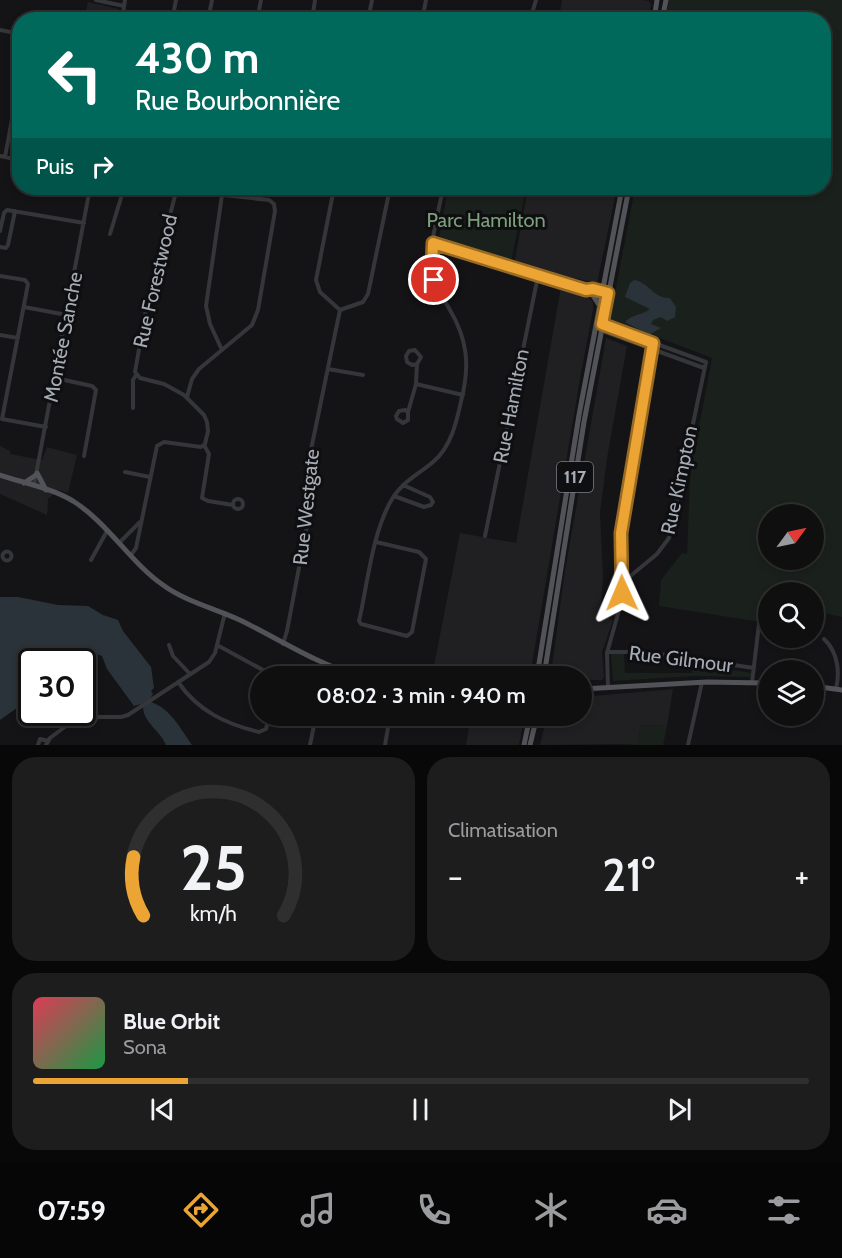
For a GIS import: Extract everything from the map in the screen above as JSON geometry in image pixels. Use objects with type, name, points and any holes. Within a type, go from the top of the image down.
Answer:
[{"type":"main road","name":"117","points":[[546,666],[584,422],[598,327],[599,305],[605,294],[621,195]]},
{"type":"main road","name":"117","points":[[539,666],[571,460],[627,195]]},
{"type":"main road","points":[[589,292],[599,305]]},
{"type":"main road","points":[[24,483],[37,474],[46,490]]},
{"type":"main road","points":[[0,475],[75,502],[166,587],[225,613],[311,659],[330,666]]},
{"type":"main road","points":[[592,689],[702,682],[758,682]]},
{"type":"main road","points":[[824,688],[839,690]]},
{"type":"main road","points":[[524,745],[529,726]]},
{"type":"main road","points":[[531,726],[531,745]]},
{"type":"street","points":[[96,0],[124,6]]},
{"type":"street","points":[[123,12],[125,0]]},
{"type":"street","points":[[2,157],[12,112]]},
{"type":"street","name":"Montée Sanche","points":[[34,486],[89,195]]},
{"type":"street","points":[[110,234],[122,195]]},
{"type":"street","name":"Rue Forestwood","points":[[133,408],[135,364],[147,303],[175,195]]},
{"type":"street","points":[[222,350],[210,324],[206,306],[207,284],[222,195],[269,200],[274,204],[275,211],[258,310],[252,325],[222,350],[209,359],[195,374],[187,397],[207,422],[208,431],[204,445],[209,454],[202,498],[207,501],[233,505]]},
{"type":"street","points":[[332,195],[317,265],[316,280],[320,292],[340,310],[363,302],[368,294],[389,195]]},
{"type":"street","points":[[376,542],[419,552],[426,559],[412,632],[407,636],[361,624],[359,621],[376,542],[382,517],[403,485],[441,454],[451,437],[463,395],[467,352],[462,332],[434,280],[432,268],[433,243],[442,195]]},
{"type":"street","points":[[0,231],[4,211],[84,223]]},
{"type":"street","points":[[0,247],[6,248],[8,245],[15,211]]},
{"type":"street","points":[[433,243],[589,292],[605,294]]},
{"type":"street","points":[[0,276],[27,281],[24,307],[1,419],[46,427]]},
{"type":"street","name":"Rue Hamilton","points":[[485,536],[538,276]]},
{"type":"street","points":[[24,307],[67,315]]},
{"type":"street","name":"Rue Westgate","points":[[283,644],[311,504],[307,468],[340,310]]},
{"type":"street","points":[[598,327],[653,343],[621,533],[623,580],[621,603],[607,652],[608,688]]},
{"type":"street","points":[[598,327],[704,368]]},
{"type":"street","points":[[0,335],[18,338]]},
{"type":"street","name":"Rue Kimpton","points":[[623,580],[657,554],[669,538],[706,362],[653,343]]},
{"type":"street","points":[[408,412],[417,384],[417,364],[421,360],[420,354],[415,350],[409,351],[406,356],[407,362],[412,365],[417,364]]},
{"type":"street","points":[[328,369],[363,375]]},
{"type":"street","name":"Rue Forestwood","points":[[136,375],[167,386],[187,397]]},
{"type":"street","points":[[55,378],[92,386],[96,390],[84,456]]},
{"type":"street","points":[[417,384],[463,395]]},
{"type":"street","points":[[131,555],[136,548],[156,447],[164,442],[201,447],[204,445]]},
{"type":"street","points":[[125,472],[150,477]]},
{"type":"street","points":[[394,496],[424,507],[433,502],[430,496],[403,485]]},
{"type":"street","points":[[119,543],[140,522]]},
{"type":"street","points":[[91,560],[107,531]]},
{"type":"street","points":[[38,745],[40,739],[45,739],[47,743],[78,717],[121,717],[212,659],[225,613]]},
{"type":"street","points":[[752,682],[758,633]]},
{"type":"street","points":[[824,639],[829,644],[837,665],[839,690]]},
{"type":"street","points":[[169,645],[173,656],[190,674]]},
{"type":"street","points":[[217,645],[256,666]]},
{"type":"street","name":"Rue Gilmour","points":[[607,652],[640,651],[754,668]]},
{"type":"street","points":[[178,682],[202,707],[218,718],[259,732],[266,729],[267,726]]},
{"type":"street","points":[[688,745],[702,682]]},
{"type":"street","points":[[310,745],[314,726]]},
{"type":"street","points":[[385,745],[388,726]]},
{"type":"shaded area","points":[[562,0],[643,0],[649,1],[651,5],[650,12],[560,12]]},
{"type":"shaded area","points":[[88,2],[119,9],[119,12],[86,12]]},
{"type":"shaded area","points":[[527,195],[616,195],[597,283],[514,265]]},
{"type":"shaded area","points":[[634,280],[644,284],[659,296],[670,298],[676,307],[675,317],[667,321],[661,317],[653,320],[651,324],[661,328],[649,335],[625,322],[650,309],[625,297],[630,283]]},
{"type":"shaded area","points":[[561,287],[587,296],[593,302],[593,310],[532,666],[434,666],[460,533],[516,543]]},
{"type":"shaded area","points":[[606,338],[627,346],[607,458],[600,513],[603,577],[600,615],[613,620],[602,652],[604,677],[602,680],[592,680],[592,666],[552,666],[565,571]]},
{"type":"shaded area","points":[[0,446],[10,451],[10,454],[42,460],[47,447],[77,455],[68,493],[59,490],[48,499],[47,515],[0,494]]},
{"type":"shaded area","points":[[0,597],[18,597],[58,605],[88,606],[103,615],[118,620],[123,631],[151,667],[154,688],[151,691],[153,694],[151,702],[170,714],[192,745],[166,745],[146,717],[143,706],[141,704],[134,706],[107,669],[102,656],[96,654],[96,648],[18,648],[18,707],[0,720]]},
{"type":"shaded area","points":[[673,689],[667,726],[641,725],[637,744],[540,745],[545,726],[592,726],[592,696]]},
{"type":"shaded area","points":[[469,726],[523,726],[519,745],[466,745]]},
{"type":"green space","points":[[669,0],[842,0],[842,617],[824,613],[824,582],[758,582],[758,621],[659,606],[661,580],[682,553],[687,554],[691,456],[712,358],[610,319],[634,195],[831,195],[831,12],[667,12]]},
{"type":"green space","name":"Parc Hamilton","points":[[447,195],[525,195],[511,262],[439,239]]},
{"type":"green space","points":[[611,654],[624,654],[625,673],[692,673],[693,667],[712,667],[752,673],[750,677],[694,676],[613,681]]},
{"type":"green space","points":[[641,725],[667,726],[663,745],[622,745],[637,744]]},
{"type":"route","points":[[434,280],[431,253],[433,243],[586,290],[593,289],[608,293],[602,324],[653,343],[621,533],[622,593]]}]
